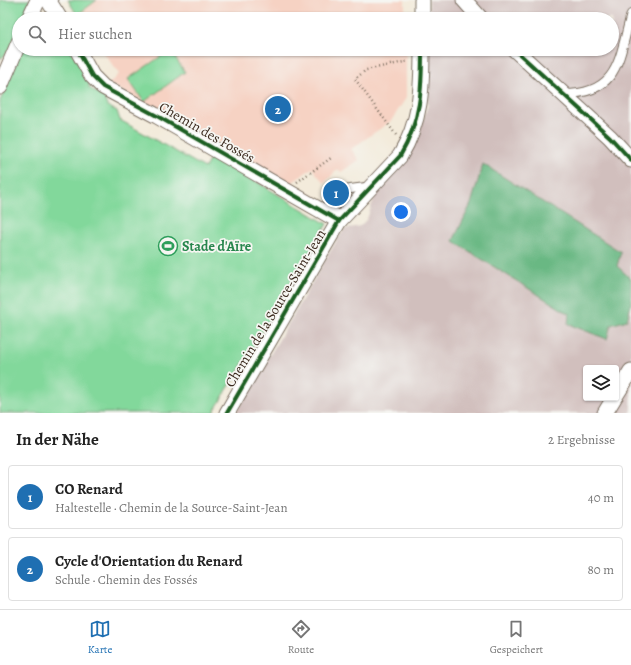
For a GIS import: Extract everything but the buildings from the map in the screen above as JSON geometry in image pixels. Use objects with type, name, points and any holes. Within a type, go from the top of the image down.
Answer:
[{"type":"street","points":[[32,12],[38,0]]},
{"type":"street","points":[[48,0],[56,12]]},
{"type":"street","points":[[422,0],[422,12]]},
{"type":"street","points":[[464,0],[475,12]]},
{"type":"street","points":[[2,77],[12,56]]},
{"type":"street","name":"Chemin des Fossés","points":[[81,56],[92,76],[102,87],[157,116],[341,219]]},
{"type":"street","name":"Chemin de la Source-Saint-Jean","points":[[227,413],[341,219],[400,156],[412,133],[421,98],[422,56]]},
{"type":"street","points":[[522,56],[610,137],[631,160]]},
{"type":"street","points":[[619,390],[631,371]]},
{"type":"street","points":[[605,413],[612,401]]},
{"type":"lane","points":[[564,94],[584,93],[595,90],[612,76],[617,65],[631,14]]},
{"type":"lane","points":[[341,219],[332,210],[330,204],[336,193],[344,190],[372,186]]},
{"type":"path","points":[[394,132],[355,78],[366,70],[409,61]]},
{"type":"path","points":[[298,181],[331,158]]},
{"type":"shaded area","points":[[97,0],[405,0],[405,12],[81,12]]},
{"type":"shaded area","points":[[429,0],[631,0],[631,413],[236,413],[337,240],[345,229],[360,226],[367,219],[376,193],[399,168],[414,145],[428,105],[429,56],[619,56],[619,12],[429,12]]},
{"type":"shaded area","points":[[106,56],[406,56],[406,98],[391,121],[351,149],[359,160],[341,172],[338,169],[324,183],[312,168],[290,184],[212,138],[109,84],[119,74]]},
{"type":"green space","points":[[0,0],[30,0],[25,12],[12,12],[12,45],[8,52],[0,59]]},
{"type":"green space","points":[[68,0],[97,0],[81,12],[75,12]]},
{"type":"green space","name":"Stade d'Aïre","points":[[19,56],[75,56],[89,82],[89,88],[104,97],[107,106],[117,111],[120,120],[205,168],[212,155],[327,224],[213,413],[0,413],[0,101]]},
{"type":"green space","points":[[161,56],[174,56],[185,72],[144,102],[128,79]]},
{"type":"green space","points":[[483,164],[621,252],[617,266],[631,279],[631,305],[627,320],[611,325],[607,339],[568,324],[569,314],[453,241],[471,204]]},
{"type":"cycle path","points":[[81,56],[92,76],[103,87],[157,116],[339,221]]},
{"type":"cycle path","points":[[227,413],[339,221],[400,156],[412,130],[419,104],[422,78],[422,56]]},
{"type":"cycle path","points":[[522,56],[610,137],[631,160]]},
{"type":"place","name":"Cycle d'Orientation du Renard","points":[[278,109]]},
{"type":"place","name":"CO Renard","points":[[336,193]]},
{"type":"place","name":"Stade d'Aïre","points":[[168,246]]}]
